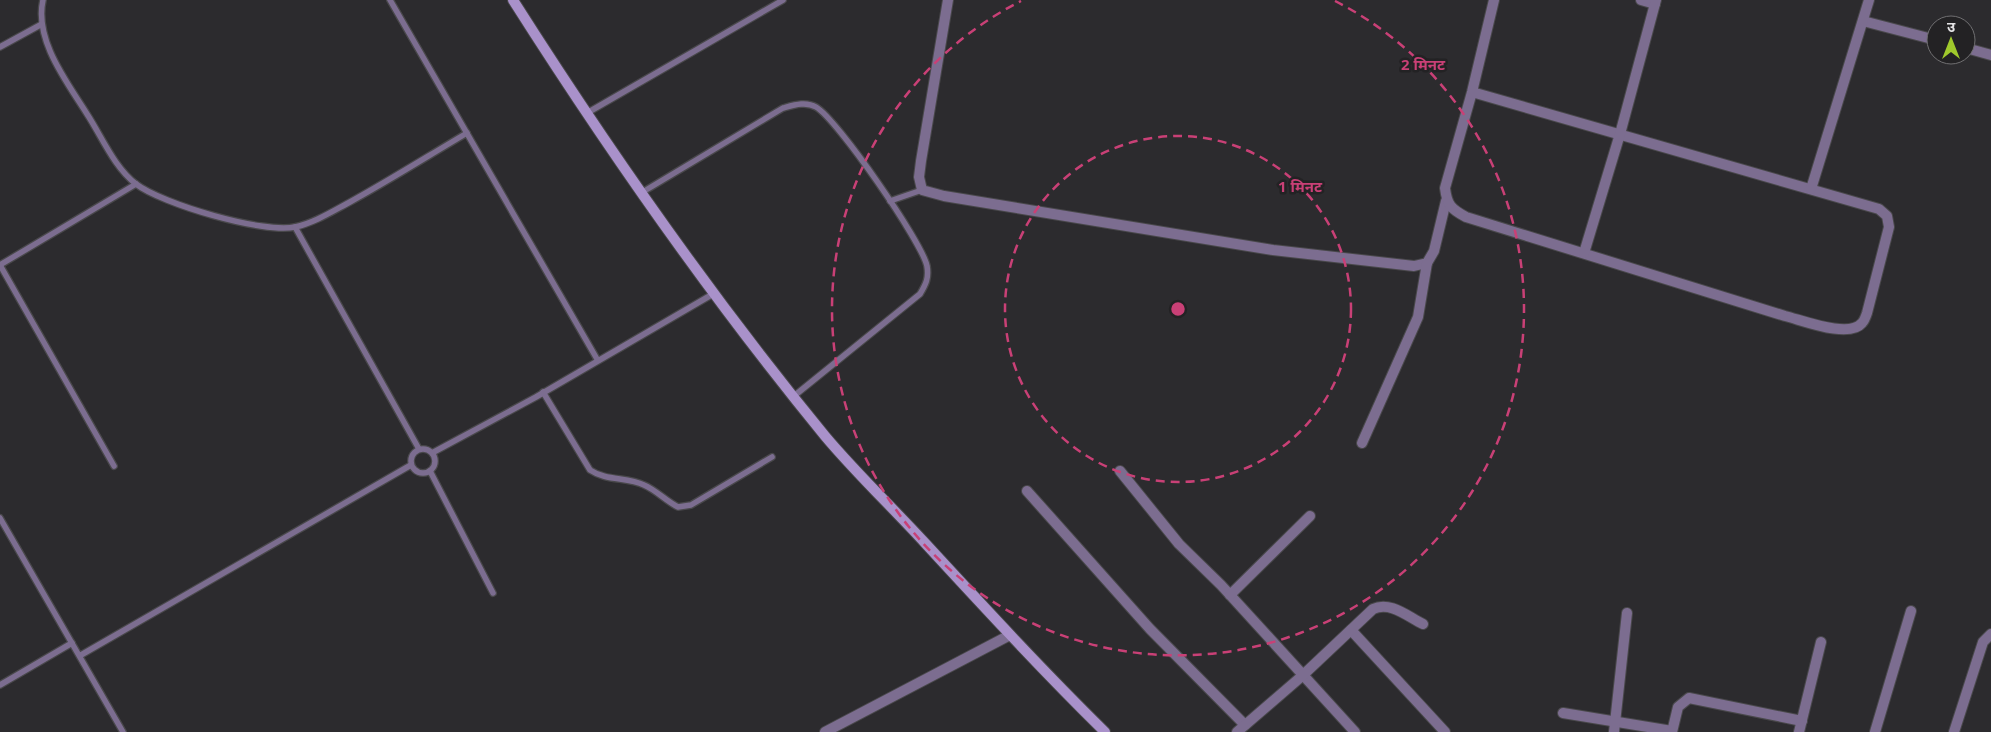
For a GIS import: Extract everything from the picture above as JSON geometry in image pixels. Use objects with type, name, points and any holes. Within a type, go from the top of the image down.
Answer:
[{"type":"street","points":[[513,0],[641,193],[713,294],[794,396],[855,470],[1010,635],[1105,732]]},
{"type":"street","points":[[948,0],[921,161],[919,176],[922,190],[944,196],[1273,250],[1414,266],[1427,263]]},
{"type":"street","points":[[1362,443],[1418,317],[1427,263],[1434,251],[1446,200],[1445,188],[1472,92],[1494,0]]},
{"type":"street","points":[[1584,253],[1620,134],[1655,2],[1641,0]]},
{"type":"street","points":[[1811,188],[1868,0]]},
{"type":"street","points":[[1863,21],[1926,37]]},
{"type":"street","points":[[1976,50],[1991,54]]},
{"type":"street","points":[[1446,200],[1455,211],[1466,217],[1785,316],[1834,329],[1853,330],[1862,324],[1886,242],[1889,227],[1887,216],[1880,209],[1472,92]]},
{"type":"street","points":[[1120,471],[1179,544],[1230,595],[1355,732]]},
{"type":"street","points":[[1027,491],[1150,629],[1246,725]]},
{"type":"street","points":[[1230,595],[1310,516]]},
{"type":"street","points":[[1237,732],[1302,676],[1373,608],[1384,605],[1423,624]]},
{"type":"street","points":[[1875,732],[1911,611]]},
{"type":"street","points":[[1615,727],[1627,613]]},
{"type":"street","points":[[1350,630],[1445,732]]},
{"type":"street","points":[[1954,732],[1983,642],[1991,634]]},
{"type":"street","points":[[825,732],[1010,635]]},
{"type":"street","points":[[1799,732],[1822,642]]},
{"type":"street","points":[[1564,713],[1615,727],[1672,731],[1678,707],[1689,698],[1802,721]]},
{"type":"lane","points":[[43,0],[42,24],[47,41],[66,81],[110,153],[121,169],[136,184],[173,202],[248,224],[270,228],[295,227],[328,214],[363,195],[467,133]]},
{"type":"lane","points":[[390,0],[597,359]]},
{"type":"lane","points":[[587,114],[783,0]]},
{"type":"lane","points":[[0,47],[42,24]]},
{"type":"lane","points":[[641,193],[783,108],[800,103],[814,106],[828,115],[890,202],[921,250],[926,264],[928,280],[920,294],[794,396]]},
{"type":"lane","points":[[114,466],[0,265],[136,184]]},
{"type":"lane","points":[[890,202],[922,190]]},
{"type":"lane","points":[[295,227],[419,449]]},
{"type":"lane","points":[[432,453],[543,392],[597,359],[713,294]]},
{"type":"lane","points":[[543,392],[590,470],[603,477],[625,479],[646,485],[678,507],[691,505],[772,457]]},
{"type":"lane","points":[[419,449],[432,453],[435,462],[430,471],[421,474],[413,469],[411,465],[412,455],[419,449]]},
{"type":"lane","points":[[81,655],[411,465]]},
{"type":"lane","points":[[430,471],[492,593]]},
{"type":"lane","points":[[0,518],[72,643],[81,655],[123,732]]},
{"type":"lane","points":[[0,685],[72,643]]}]
